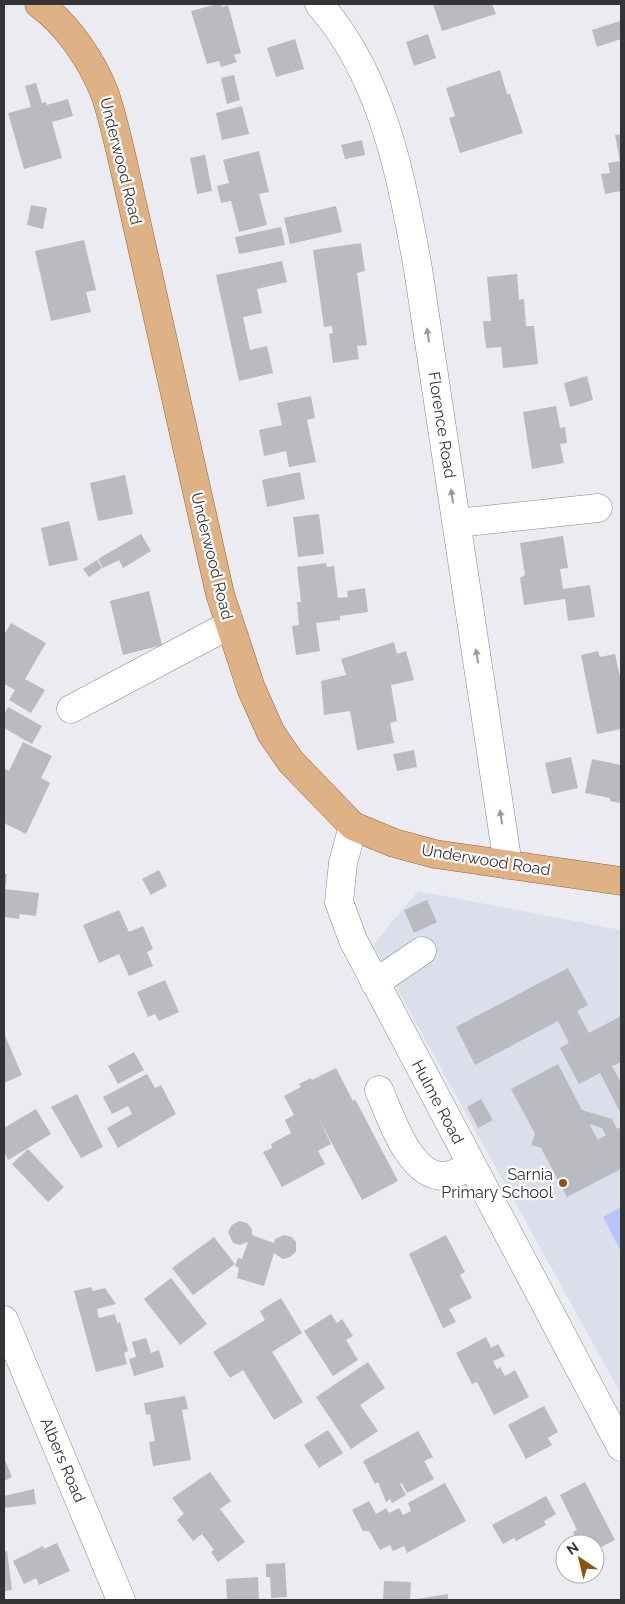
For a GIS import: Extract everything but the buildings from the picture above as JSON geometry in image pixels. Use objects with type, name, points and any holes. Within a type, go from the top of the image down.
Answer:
[{"type":"main road","name":"Underwood Road","points":[[42,5],[72,38],[89,63],[104,94],[122,158],[209,551],[229,625],[251,688],[271,733],[291,762],[353,826],[402,845],[435,854],[621,881]]},
{"type":"street","name":"Florence Road","points":[[319,4],[339,26],[361,64],[381,112],[403,182],[508,865]]},
{"type":"street","points":[[456,523],[598,508]]},
{"type":"street","points":[[71,709],[229,625]]},
{"type":"street","name":"Hulme Road","points":[[353,826],[342,863],[339,902],[353,940],[621,1447]]},
{"type":"street","points":[[375,982],[422,952]]},
{"type":"street","points":[[378,1090],[401,1140],[419,1165],[430,1172],[444,1176],[472,1166]]},
{"type":"street","name":"Albers Road","points":[[4,1320],[121,1600]]},
{"type":"shaded area","name":"Sarnia Primary School","points":[[418,891],[621,930],[621,1394],[373,945]]},
{"type":"water","points":[[621,1207],[621,1252],[603,1217]]},
{"type":"place","name":"Sarnia Primary School","points":[[563,1183]]}]
